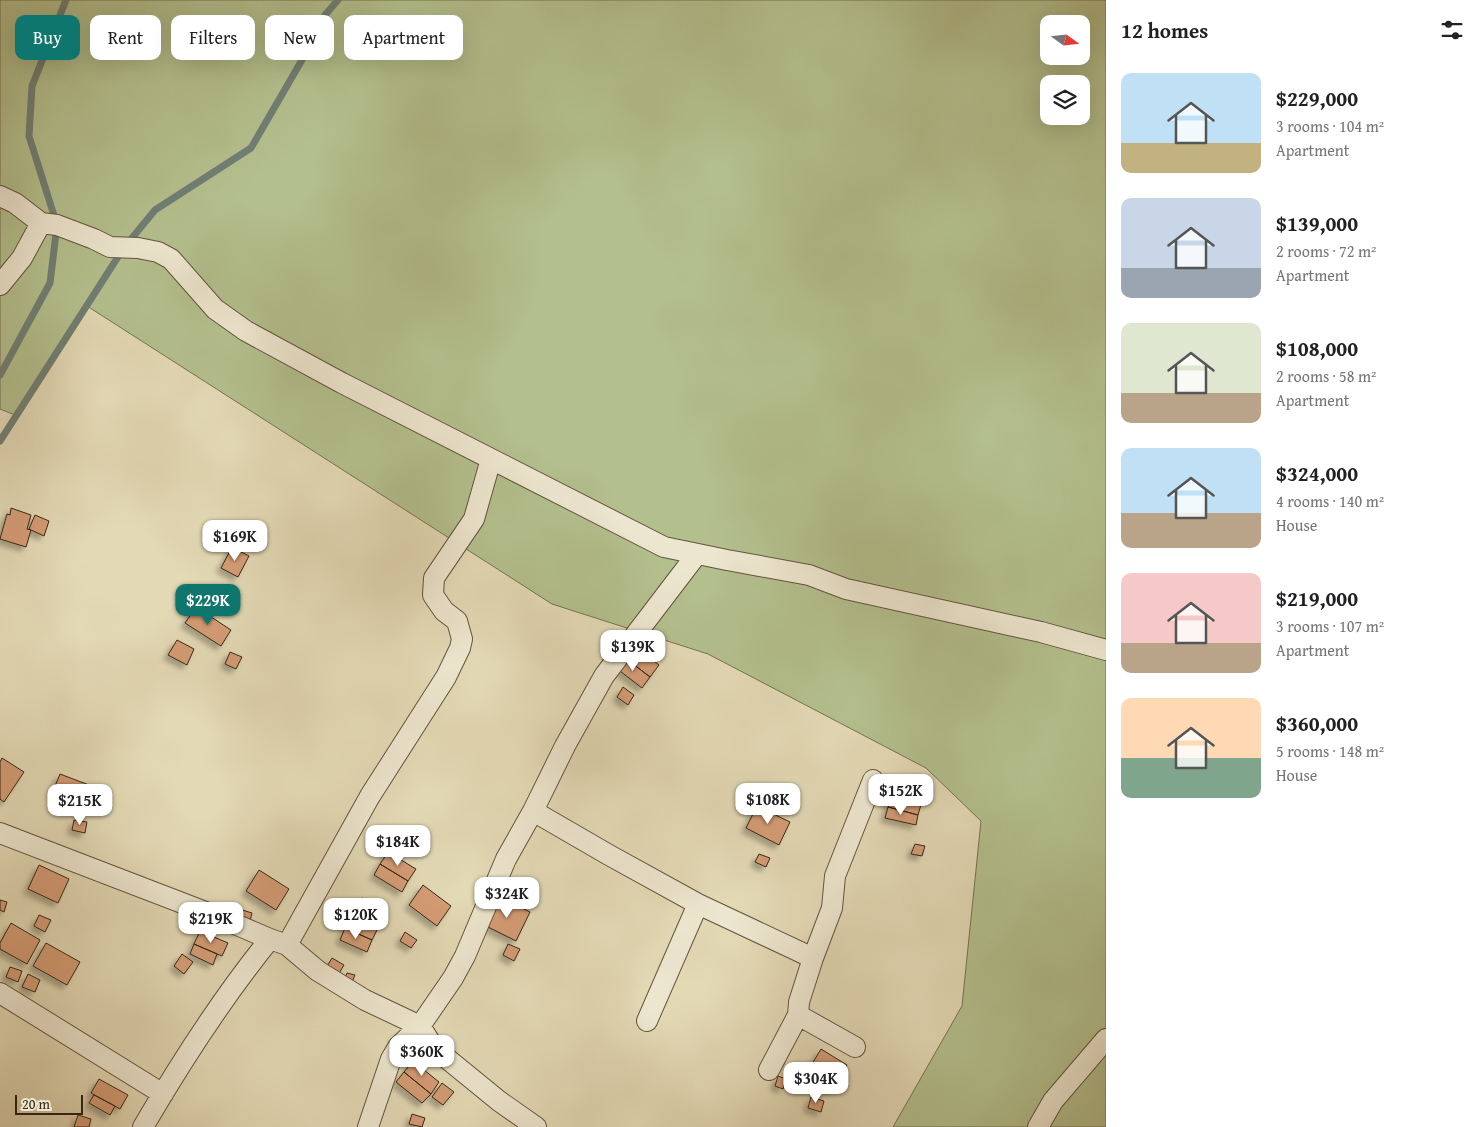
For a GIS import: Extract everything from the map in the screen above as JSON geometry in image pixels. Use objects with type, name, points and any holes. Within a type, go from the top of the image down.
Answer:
[{"type":"street","points":[[0,196],[15,202],[41,223],[57,225],[110,247],[138,248],[158,252],[171,259],[215,309],[246,331],[342,383],[664,546],[809,575],[846,589],[1041,632],[1106,650]]},
{"type":"street","points":[[0,285],[22,258],[41,223]]},
{"type":"street","points":[[143,1127],[212,1017],[249,965],[278,942],[446,677],[460,648],[462,639],[458,621],[444,611],[433,595],[434,578],[474,519],[491,459]]},
{"type":"street","points":[[368,1127],[391,1059],[398,1047],[420,1026],[453,978],[465,956],[506,859],[533,811],[564,746],[604,676],[697,554]]},
{"type":"street","points":[[769,1070],[798,1015],[799,1002],[812,958],[832,908],[836,876],[873,780]]},
{"type":"street","points":[[533,811],[609,856],[698,904],[812,958]]},
{"type":"street","points":[[0,833],[216,916],[278,942],[318,972],[364,1000],[420,1026],[434,1048],[499,1101],[536,1127]]},
{"type":"street","points":[[647,1021],[698,904]]},
{"type":"street","points":[[0,993],[162,1094]]},
{"type":"street","points":[[798,1015],[855,1046]]},
{"type":"street","points":[[1038,1127],[1053,1101],[1106,1038]]},
{"type":"green space","points":[[0,0],[1106,0],[1106,1127],[893,1127],[962,1006],[981,821],[926,768],[708,654],[552,604],[87,306],[15,415],[0,409]]},
{"type":"building","points":[[11,508],[31,515],[27,529],[31,530],[26,547],[0,539],[7,514],[10,515]]},
{"type":"building","points":[[35,515],[49,521],[44,536],[29,529]]},
{"type":"building","points":[[232,547],[249,556],[238,577],[221,568]]},
{"type":"building","points":[[224,594],[237,599],[233,611],[219,606]]},
{"type":"building","points":[[196,607],[231,630],[221,646],[185,623]]},
{"type":"building","points":[[177,640],[194,649],[187,665],[168,655]]},
{"type":"building","points":[[633,645],[659,665],[650,677],[624,657]]},
{"type":"building","points":[[230,652],[242,657],[236,669],[225,664]]},
{"type":"building","points":[[624,657],[650,677],[642,688],[616,668]]},
{"type":"building","points":[[623,687],[634,695],[628,705],[617,697]]},
{"type":"building","points":[[2,758],[24,772],[4,802],[0,799],[0,762]]},
{"type":"building","points":[[60,774],[89,785],[82,803],[53,791]]},
{"type":"building","points":[[891,793],[922,801],[918,815],[888,807]]},
{"type":"building","points":[[757,806],[790,822],[779,845],[746,828]]},
{"type":"building","points":[[888,807],[918,815],[916,825],[885,818]]},
{"type":"building","points":[[74,820],[87,822],[85,833],[72,830]]},
{"type":"building","points":[[915,844],[925,846],[922,856],[911,854]]},
{"type":"building","points":[[388,852],[416,869],[408,881],[380,864]]},
{"type":"building","points":[[759,854],[770,858],[766,867],[755,862]]},
{"type":"building","points":[[380,864],[408,881],[402,892],[374,875]]},
{"type":"building","points":[[39,865],[69,879],[58,903],[28,889]]},
{"type":"building","points":[[259,870],[289,889],[276,910],[246,891]]},
{"type":"building","points":[[423,885],[451,906],[437,926],[409,905]]},
{"type":"building","points":[[498,896],[530,912],[516,941],[484,925]]},
{"type":"building","points":[[362,898],[374,902],[370,912],[359,908]]},
{"type":"building","points":[[0,900],[7,902],[4,912],[0,910]]},
{"type":"building","points":[[239,909],[252,913],[249,925],[236,921]]},
{"type":"building","points":[[39,915],[51,920],[45,932],[34,926]]},
{"type":"building","points":[[350,916],[378,928],[372,940],[345,928]]},
{"type":"building","points":[[11,923],[40,940],[27,964],[0,949],[0,943]]},
{"type":"building","points":[[345,928],[372,940],[367,952],[340,940]]},
{"type":"building","points":[[200,931],[228,943],[222,956],[194,944]]},
{"type":"building","points":[[405,932],[417,940],[411,948],[400,941]]},
{"type":"building","points":[[46,943],[80,962],[67,985],[33,966]]},
{"type":"building","points":[[194,944],[217,954],[213,965],[190,954]]},
{"type":"building","points":[[508,944],[520,949],[514,961],[503,955]]},
{"type":"building","points":[[182,954],[193,962],[184,974],[174,966]]},
{"type":"building","points":[[332,958],[344,965],[338,975],[326,968]]},
{"type":"building","points":[[10,967],[22,971],[18,982],[6,977]]},
{"type":"building","points":[[347,973],[355,975],[352,982],[344,980]]},
{"type":"building","points":[[28,974],[40,980],[35,992],[22,987]]},
{"type":"building","points":[[821,1049],[847,1065],[832,1090],[806,1074]]},
{"type":"building","points":[[413,1061],[439,1082],[431,1094],[404,1072]]},
{"type":"building","points":[[404,1072],[431,1094],[422,1103],[396,1082]]},
{"type":"building","points":[[778,1076],[786,1079],[783,1089],[775,1086]]},
{"type":"building","points":[[99,1079],[128,1095],[120,1109],[91,1093]]},
{"type":"building","points":[[442,1083],[454,1092],[443,1105],[432,1097]]},
{"type":"building","points":[[94,1095],[115,1106],[110,1115],[89,1103]]},
{"type":"building","points":[[811,1097],[824,1101],[821,1112],[808,1108]]},
{"type":"building","points":[[412,1114],[425,1118],[422,1127],[409,1124]]},
{"type":"building","points":[[78,1115],[91,1119],[89,1127],[74,1127]]},
{"type":"waterway","points":[[0,375],[50,283],[57,225],[29,136],[32,86],[66,0]]},
{"type":"waterway","points":[[0,441],[123,249],[155,210],[251,148],[317,34],[325,15],[338,0]]}]
